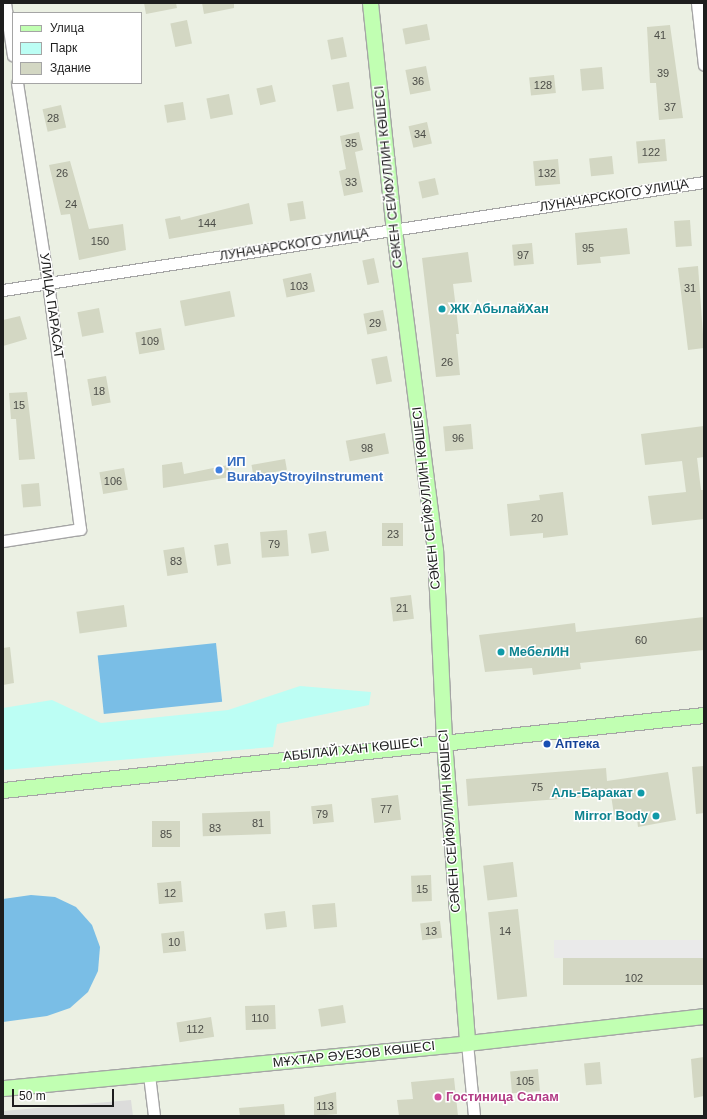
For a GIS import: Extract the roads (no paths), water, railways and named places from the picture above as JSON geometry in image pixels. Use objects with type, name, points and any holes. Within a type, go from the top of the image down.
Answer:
[{"type":"street","points":[[5,3],[12,48]]},
{"type":"street","name":"СӘКЕН СЕЙФУЛЛИН КӨШЕСІ","points":[[370,3],[394,230],[435,549],[444,741],[467,1044]]},
{"type":"street","points":[[697,3],[704,65]]},
{"type":"street","name":"УЛИЦА ПАРАСАТ","points":[[3,541],[80,529],[48,283],[17,84]]},
{"type":"street","name":"ЛУНАЧАРСКОГО УЛИЦА","points":[[3,290],[704,182]]},
{"type":"street","name":"АБЫЛАЙ ХАН КӨШЕСІ","points":[[3,790],[444,741],[704,715]]},
{"type":"street","name":"МҰХТАР ӘУЕЗОВ КӨШЕСІ","points":[[3,1088],[467,1044],[704,1016]]},
{"type":"street","points":[[467,1044],[474,1116]]},
{"type":"street","points":[[149,1074],[154,1116]]},
{"type":"place","name":"ЖК АбылайХан","points":[[442,309]]},
{"type":"place","name":"ИП BurabayStroyiInstrument","points":[[219,470]]},
{"type":"place","name":"МебелИН","points":[[501,652]]},
{"type":"place","name":"Аптека","points":[[547,744]]},
{"type":"place","name":"Аль-Баракат","points":[[641,793]]},
{"type":"place","name":"Mirror Body","points":[[656,816]]},
{"type":"place","name":"Гостиница Салам","points":[[438,1097]]}]
